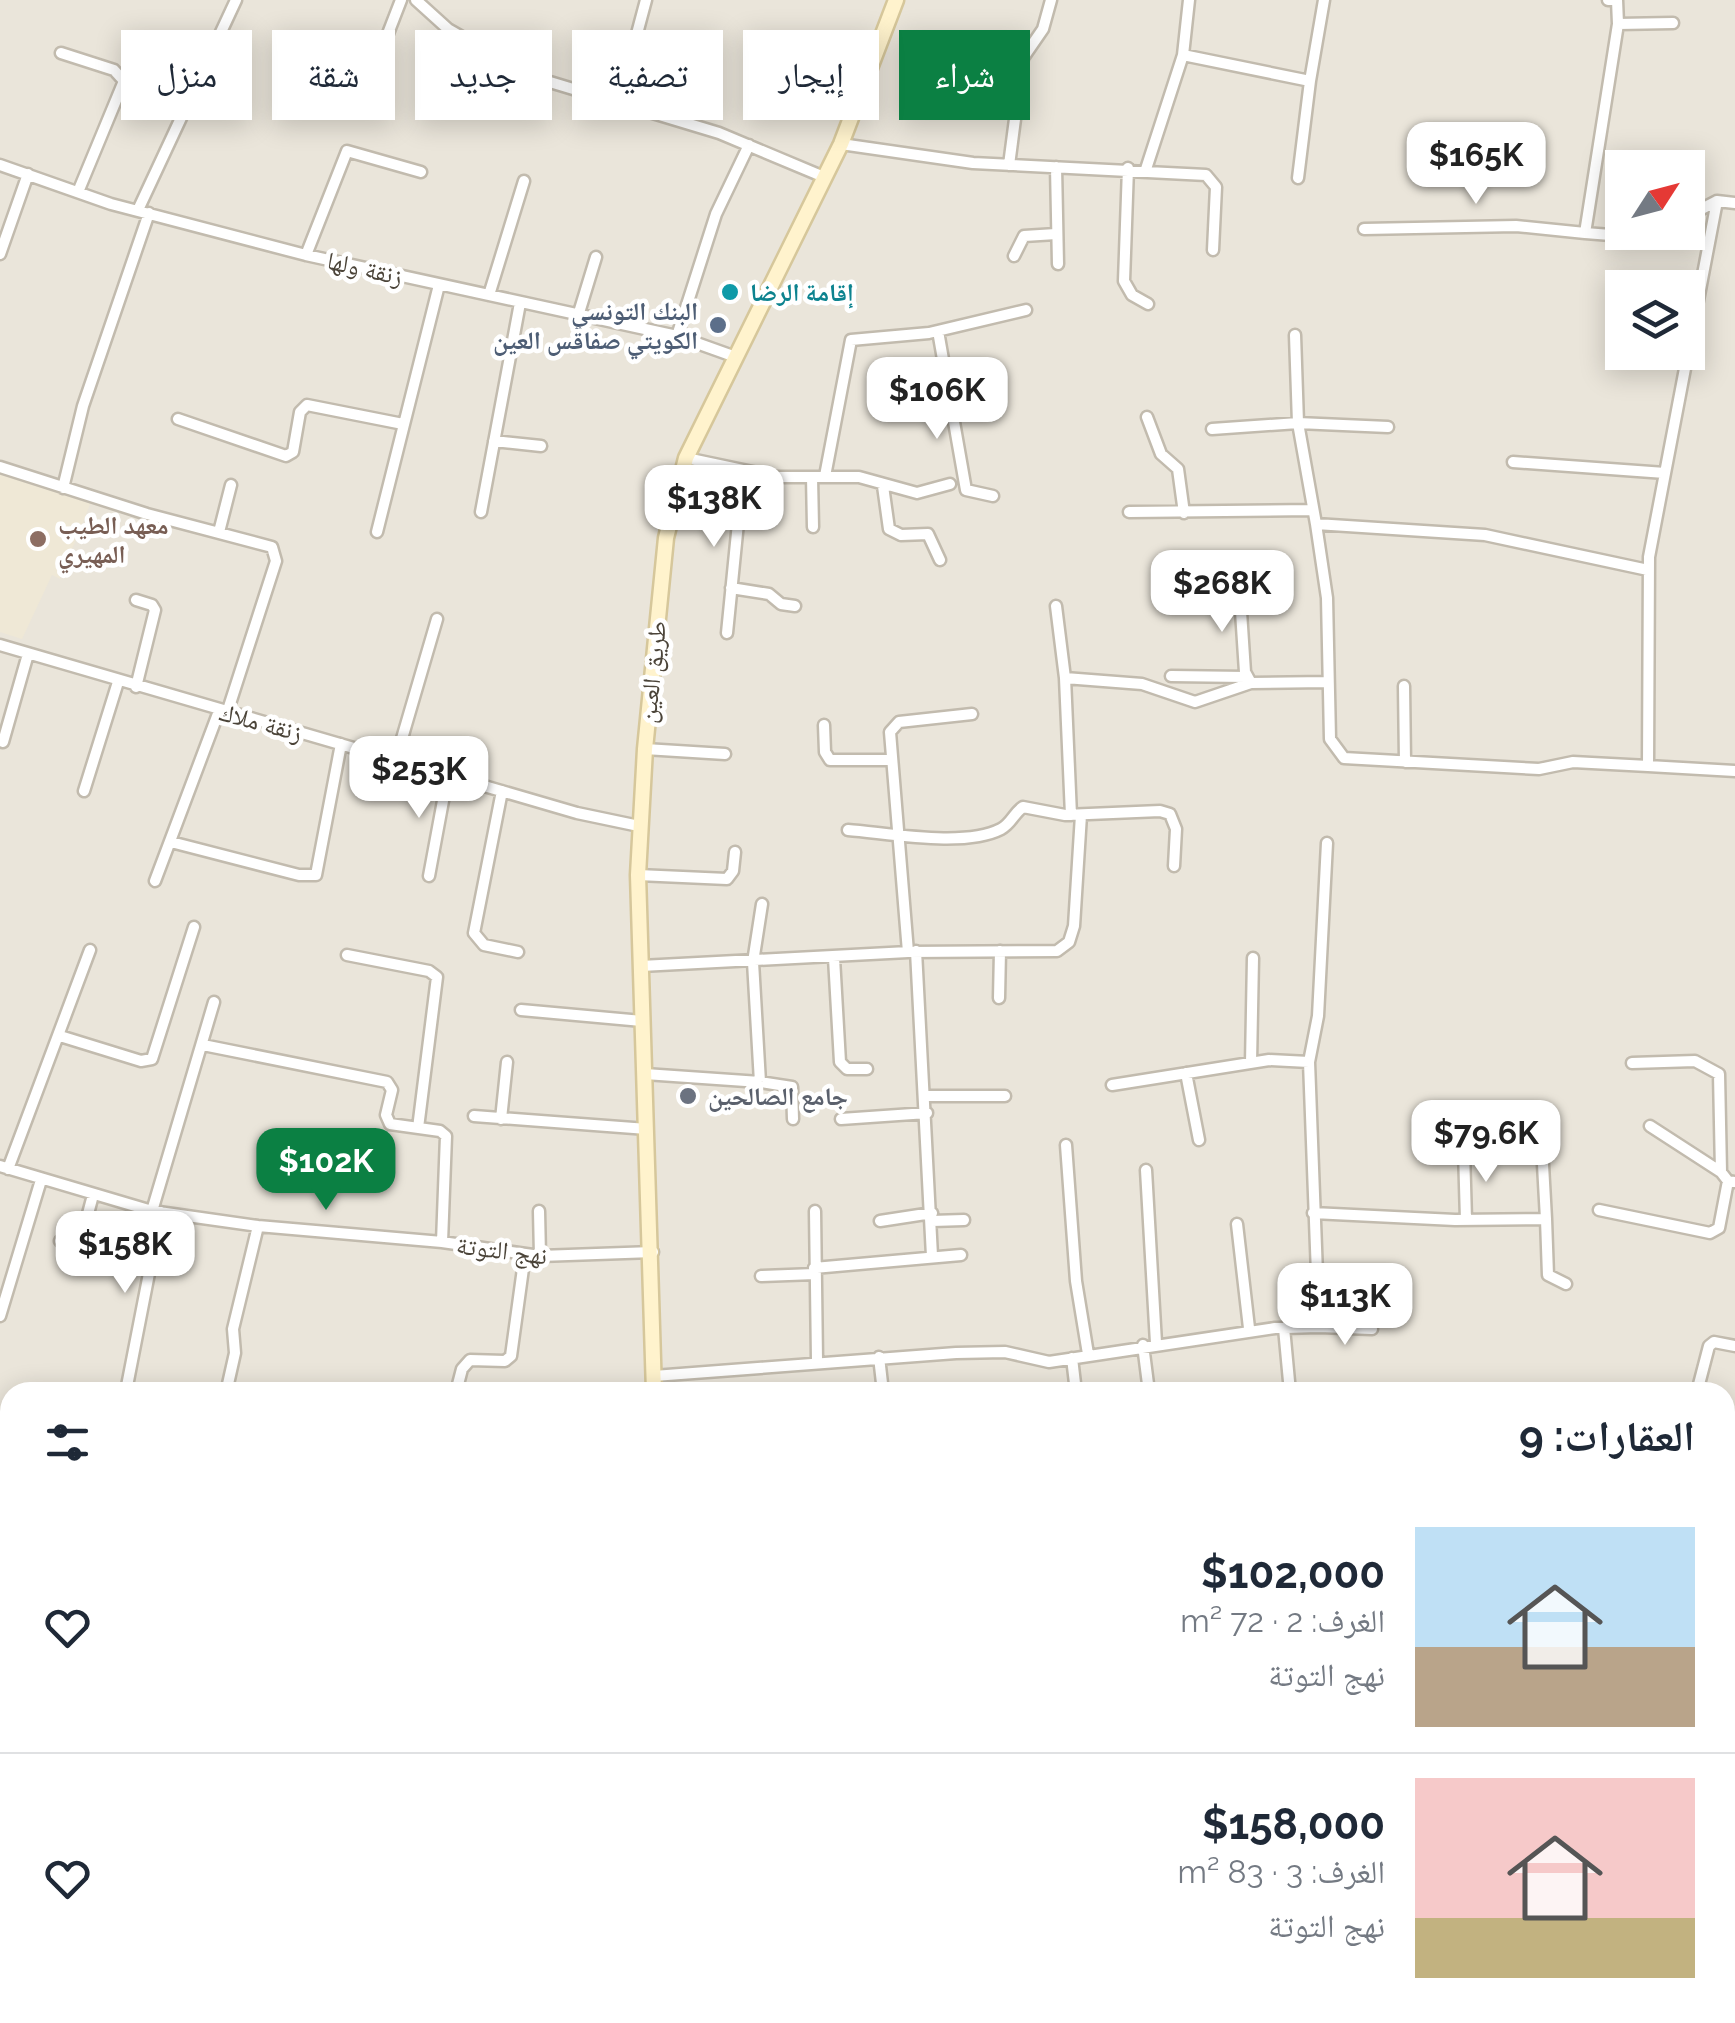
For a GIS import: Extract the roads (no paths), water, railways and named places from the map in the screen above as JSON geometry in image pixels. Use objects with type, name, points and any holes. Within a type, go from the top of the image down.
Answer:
[{"type":"main road","name":"طريق العين","points":[[654,1382],[653,1252],[638,875],[645,748],[666,538],[686,458],[733,356],[841,144],[896,0]]},
{"type":"street","points":[[63,488],[83,406],[143,212],[236,0]]},
{"type":"street","points":[[390,30],[402,0]]},
{"type":"street","points":[[416,0],[448,29],[518,70],[572,90]]},
{"type":"street","points":[[638,30],[646,0]]},
{"type":"street","points":[[1009,165],[1022,58],[1043,29],[1051,0]]},
{"type":"street","points":[[1146,169],[1182,55],[1189,0]]},
{"type":"street","points":[[1298,178],[1324,0]]},
{"type":"street","points":[[1585,232],[1618,24],[1617,0],[1608,0]]},
{"type":"street","points":[[1618,24],[1673,23]]},
{"type":"street","points":[[61,53],[114,70],[124,81],[78,192]]},
{"type":"street","points":[[1182,55],[1310,81]]},
{"type":"street","points":[[672,120],[824,176]]},
{"type":"street","points":[[841,144],[1009,165],[1146,169],[1212,178],[1216,187],[1213,250]]},
{"type":"street","points":[[677,336],[716,214],[749,146]]},
{"type":"street","points":[[306,255],[347,151],[421,172]]},
{"type":"street","name":"زنقة ولها","points":[[0,165],[143,212],[306,255],[677,336],[733,356]]},
{"type":"street","points":[[1056,167],[1058,264]]},
{"type":"street","points":[[1128,168],[1124,281],[1132,296],[1148,304]]},
{"type":"street","points":[[0,254],[28,174]]},
{"type":"street","points":[[489,295],[524,180]]},
{"type":"street","points":[[1648,766],[1648,570],[1717,201]]},
{"type":"street","points":[[1705,207],[1717,201],[1735,203]]},
{"type":"street","points":[[1364,229],[1516,226],[1605,234]]},
{"type":"street","points":[[1014,256],[1024,236],[1056,234]]},
{"type":"street","points":[[578,316],[596,257]]},
{"type":"street","points":[[377,532],[439,285]]},
{"type":"street","points":[[481,512],[520,303]]},
{"type":"street","points":[[825,476],[849,342],[938,331],[1026,310]]},
{"type":"street","points":[[938,331],[966,490],[994,496]]},
{"type":"street","points":[[1295,335],[1298,423],[1328,598],[1330,739],[1336,752],[1354,761],[1539,769],[1573,762],[1735,770]]},
{"type":"street","points":[[178,419],[286,456],[293,452],[300,412],[308,405],[403,424]]},
{"type":"street","points":[[1147,417],[1161,454],[1178,469],[1184,513]]},
{"type":"street","points":[[1212,429],[1298,423],[1388,427]]},
{"type":"street","points":[[494,440],[541,446]]},
{"type":"street","points":[[686,458],[743,472],[859,477],[920,493],[932,486],[950,484]]},
{"type":"street","points":[[1513,462],[1665,473]]},
{"type":"street","points":[[0,467],[266,544],[276,556],[223,712],[156,882]]},
{"type":"street","points":[[728,633],[743,472]]},
{"type":"street","points":[[812,477],[813,527]]},
{"type":"street","points":[[219,532],[231,485]]},
{"type":"street","points":[[883,486],[889,528],[901,535],[928,534],[940,560]]},
{"type":"street","points":[[1130,512],[1313,510]]},
{"type":"street","points":[[1316,524],[1485,535],[1648,570]]},
{"type":"street","points":[[1238,566],[1249,680]]},
{"type":"street","points":[[732,588],[769,594],[781,604],[795,606]]},
{"type":"street","points":[[136,600],[152,605],[154,610],[136,687]]},
{"type":"street","points":[[640,966],[912,952],[1057,951],[1069,942],[1074,926],[1076,814],[1056,606]]},
{"type":"street","points":[[396,759],[437,619]]},
{"type":"street","name":"زنقة ملاك","points":[[0,645],[223,712],[639,826]]},
{"type":"street","points":[[2,742],[28,654]]},
{"type":"street","points":[[1172,676],[1328,682]]},
{"type":"street","points":[[1065,678],[1142,684],[1194,702],[1249,680]]},
{"type":"street","points":[[84,791],[118,682]]},
{"type":"street","points":[[1404,686],[1405,762]]},
{"type":"street","points":[[932,1256],[926,1096],[890,732],[895,724],[972,714]]},
{"type":"street","points":[[824,725],[824,752],[830,760],[892,760]]},
{"type":"street","points":[[171,842],[300,875],[316,875],[341,744]]},
{"type":"street","points":[[645,748],[725,754]]},
{"type":"street","points":[[429,876],[448,774]]},
{"type":"street","points":[[502,790],[474,933],[484,945],[518,952]]},
{"type":"street","points":[[848,830],[934,837],[991,832],[1004,827],[1023,807],[1076,814],[1170,814],[1176,829],[1174,866]]},
{"type":"street","points":[[1319,1327],[1309,1062],[1318,1016],[1328,843]]},
{"type":"street","points":[[638,875],[727,879],[733,871],[735,852]]},
{"type":"street","points":[[760,1082],[753,962],[762,904]]},
{"type":"street","points":[[60,1036],[141,1060],[152,1059],[194,926]]},
{"type":"street","points":[[4,1168],[60,1036],[90,950]]},
{"type":"street","points":[[999,998],[1000,951]]},
{"type":"street","points":[[346,955],[430,971],[438,977],[418,1128]]},
{"type":"street","points":[[834,958],[840,1062],[847,1069],[867,1069]]},
{"type":"street","points":[[1251,1063],[1253,958]]},
{"type":"street","points":[[128,1382],[157,1212],[214,1002]]},
{"type":"street","points":[[521,1010],[642,1021]]},
{"type":"street","points":[[203,1046],[388,1082],[392,1090],[388,1122],[440,1130],[446,1136],[442,1242]]},
{"type":"street","points":[[1599,1210],[1715,1232],[1728,1178],[1719,1074],[1695,1061],[1632,1063]]},
{"type":"street","points":[[502,1120],[507,1062]]},
{"type":"street","points":[[1112,1085],[1251,1063],[1309,1062]]},
{"type":"street","points":[[645,1074],[791,1085],[794,1120]]},
{"type":"street","points":[[1186,1074],[1199,1140]]},
{"type":"street","points":[[926,1096],[1004,1096]]},
{"type":"street","points":[[1540,1110],[1548,1275],[1566,1284]]},
{"type":"street","points":[[841,1119],[927,1113]]},
{"type":"street","points":[[474,1116],[647,1130]]},
{"type":"street","points":[[1650,1126],[1728,1178]]},
{"type":"street","points":[[1066,1145],[1076,1281],[1088,1354]]},
{"type":"street","points":[[1464,1150],[1466,1220]]},
{"type":"street","name":"نهج التوتة","points":[[4,1168],[157,1212],[258,1226],[442,1242],[540,1256],[653,1252]]},
{"type":"street","points":[[1146,1170],[1149,1382]]},
{"type":"street","points":[[0,1316],[41,1180]]},
{"type":"street","points":[[60,1240],[72,1244],[81,1240],[92,1195]]},
{"type":"street","points":[[539,1211],[540,1256]]},
{"type":"street","points":[[814,1211],[817,1360]]},
{"type":"street","points":[[1312,1213],[1466,1220],[1546,1219]]},
{"type":"street","points":[[880,1221],[932,1217],[964,1220]]},
{"type":"street","points":[[1238,1224],[1249,1328]]},
{"type":"street","points":[[228,1382],[235,1353],[233,1329],[258,1226]]},
{"type":"street","points":[[458,1382],[462,1368],[470,1360],[505,1361],[511,1356],[525,1254]]},
{"type":"street","points":[[761,1276],[961,1255]]},
{"type":"street","points":[[654,1376],[817,1360],[1005,1352],[1043,1362],[1249,1328],[1372,1329]]},
{"type":"street","points":[[1284,1328],[1289,1382]]},
{"type":"street","points":[[1699,1382],[1709,1346],[1714,1342],[1735,1346]]},
{"type":"street","points":[[880,1358],[882,1382]]},
{"type":"street","points":[[1072,1358],[1075,1382]]},
{"type":"place","name":"إقامة الرضا","points":[[730,292]]},
{"type":"place","name":"البنك التونسي الكويتي صفاقس العين","points":[[718,325]]},
{"type":"place","name":"معهد الطيب المهيري","points":[[38,539]]},
{"type":"place","name":"جامع الصالحين","points":[[688,1096]]}]
